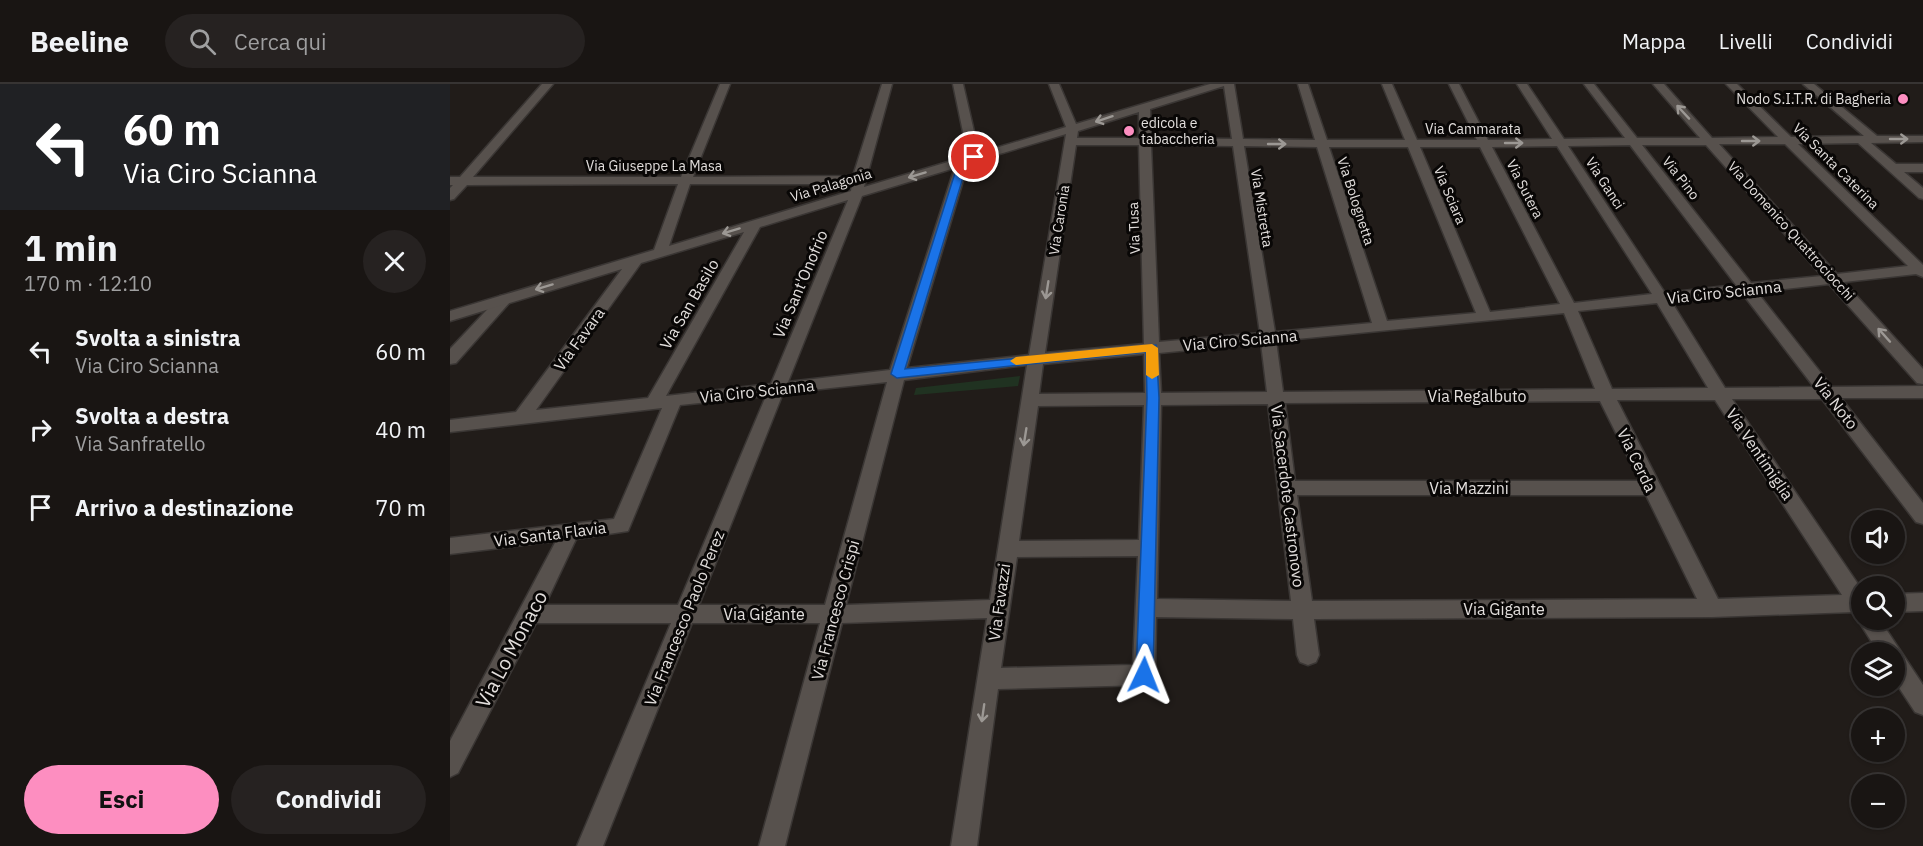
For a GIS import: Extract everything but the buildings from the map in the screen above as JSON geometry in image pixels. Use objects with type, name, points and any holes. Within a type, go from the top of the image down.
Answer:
[{"type":"street","points":[[450,196],[456,181],[548,84]]},
{"type":"street","points":[[660,253],[685,181],[725,84]]},
{"type":"street","name":"Via Sant'Onofrio","points":[[776,389],[858,187],[887,84]]},
{"type":"street","points":[[958,84],[974,157]]},
{"type":"street","points":[[1054,84],[1072,135]]},
{"type":"street","name":"Via Palagonia","points":[[450,316],[756,223],[858,187],[1072,135],[1183,89],[1221,84]]},
{"type":"street","name":"Via Mistretta","points":[[1228,84],[1268,337]]},
{"type":"street","name":"Via Bolognetta","points":[[1303,84],[1381,327]]},
{"type":"street","name":"Via Sciara","points":[[1387,84],[1485,317]]},
{"type":"street","name":"Via Sutera","points":[[1454,84],[1569,308]]},
{"type":"street","name":"Via Ganci","points":[[1522,84],[1662,299]]},
{"type":"street","name":"Via Pino","points":[[1589,84],[1749,290]]},
{"type":"street","name":"Via Domenico Quattrociocchi","points":[[1658,84],[1923,379]]},
{"type":"street","name":"Via Santa Caterina","points":[[1731,84],[1922,271]]},
{"type":"street","points":[[1808,84],[1874,140]]},
{"type":"street","name":"Via Tusa","points":[[988,679],[1144,675],[1153,398],[1144,107]]},
{"type":"street","name":"Via Cammarata","points":[[1072,135],[1146,143],[1236,144],[1485,144],[1923,139]]},
{"type":"street","name":"Via Caronia","points":[[1036,359],[1072,135]]},
{"type":"street","points":[[1861,140],[1923,195]]},
{"type":"street","name":"Via Francesco Crispi","points":[[772,846],[897,374],[960,173],[974,157]]},
{"type":"street","points":[[1893,168],[1923,168]]},
{"type":"street","name":"Via Giuseppe La Masa","points":[[456,181],[685,181],[858,187]]},
{"type":"street","name":"Via San Basilo","points":[[654,402],[756,223]]},
{"type":"street","name":"Via Favara","points":[[521,418],[636,260]]},
{"type":"street","name":"Via Ciro Scianna","points":[[450,426],[1036,359],[1485,317],[1922,271]]},
{"type":"street","name":"Via Noto","points":[[1749,290],[1923,517]]},
{"type":"street","points":[[450,359],[505,299]]},
{"type":"street","name":"Via Ventimiglia","points":[[1662,299],[1720,394],[1851,590]]},
{"type":"street","name":"Via Cerda","points":[[1569,308],[1606,394],[1712,608]]},
{"type":"street","name":"Via Sacerdote Castronovo","points":[[1268,337],[1308,655]]},
{"type":"street","name":"Via Favazzi","points":[[964,846],[1036,359]]},
{"type":"street","name":"Via Francesco Paolo Perez","points":[[590,846],[776,389]]},
{"type":"street","name":"Via Regalbuto","points":[[1031,400],[1923,392]]},
{"type":"street","name":"Via Santa Flavia","points":[[450,546],[621,526],[674,400]]},
{"type":"street","name":"Via Mazzini","points":[[1287,488],[1651,488]]},
{"type":"street","name":"Via Lo Monaco","points":[[450,765],[530,614],[570,532]]},
{"type":"street","points":[[1007,549],[1149,548]]},
{"type":"street","points":[[1905,603],[1923,602]]},
{"type":"street","name":"Via Gigante","points":[[1147,608],[1302,610],[1851,608]]},
{"type":"street","name":"Via Gigante","points":[[530,614],[834,614],[999,609]]},
{"type":"street","points":[[1905,677],[1923,704]]},
{"type":"green space","points":[[1020,376],[1018,386],[914,395],[916,388]]},
{"type":"slow traffic","points":[[1016,361],[1152,348],[1152,375]]},
{"type":"place","name":"Nodo S.I.T.R. di Bagheria","points":[[1903,99]]},
{"type":"place","name":"edicola e tabaccheria","points":[[1129,131]]},
{"type":"route","points":[[974,157],[960,173],[897,374],[1152,348],[1153,398],[1144,675]]}]
